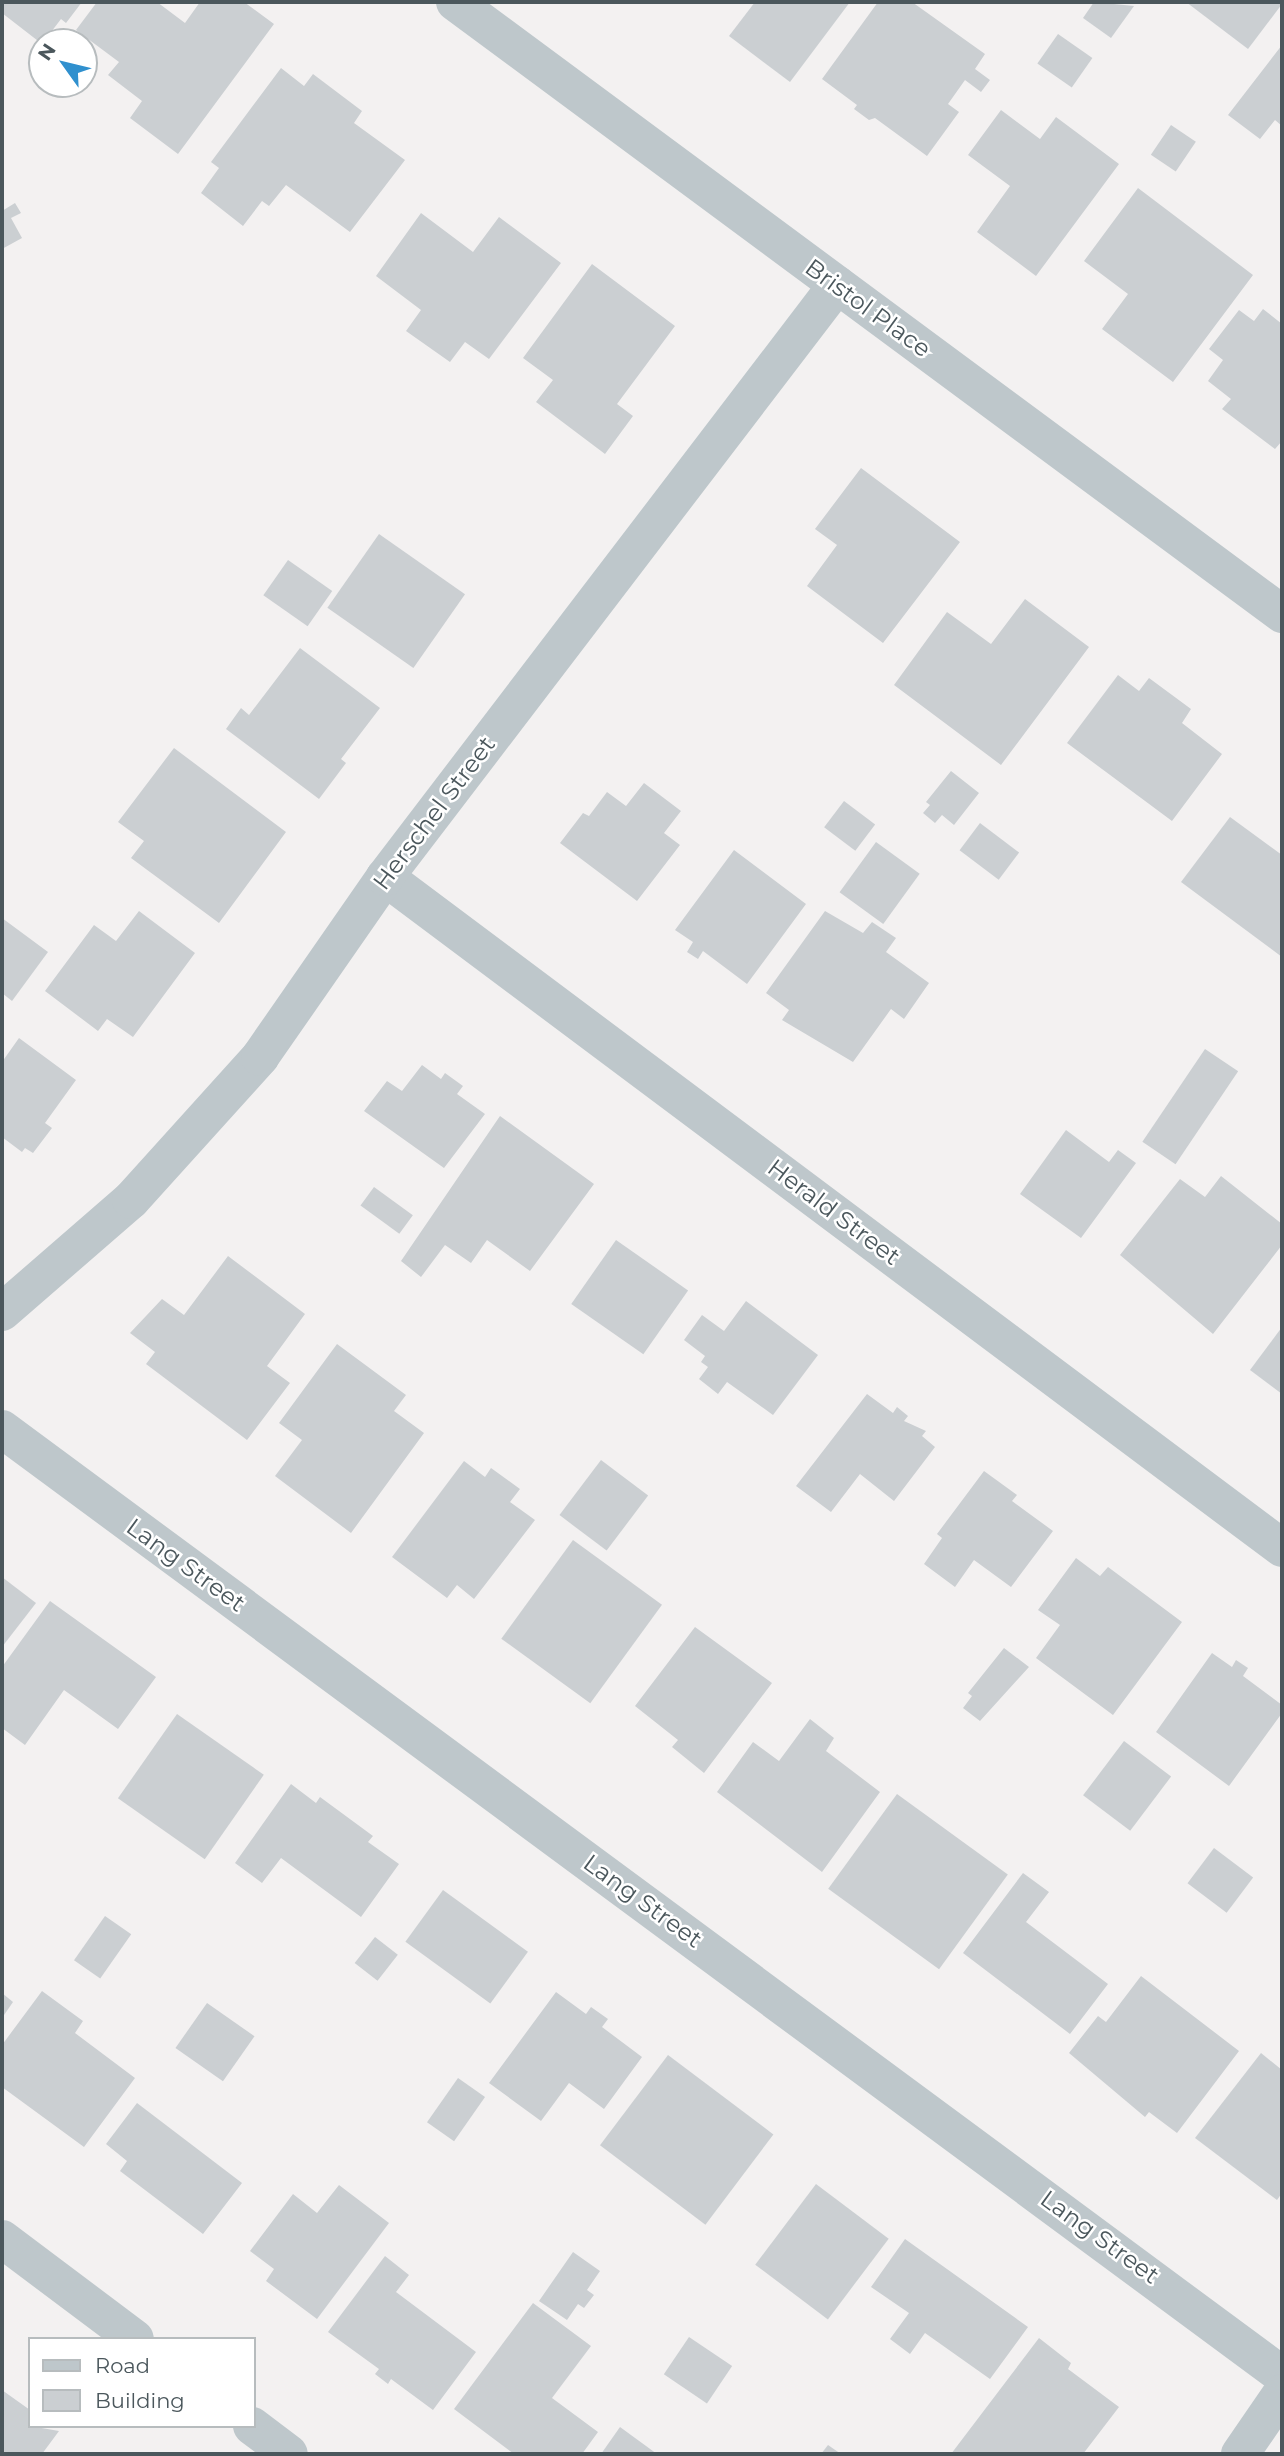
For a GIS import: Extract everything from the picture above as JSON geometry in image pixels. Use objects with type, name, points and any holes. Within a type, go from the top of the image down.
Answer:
[{"type":"street","name":"Bristol Place","points":[[455,2],[1282,614]]},
{"type":"street","name":"Herschel Street","points":[[2,1312],[131,1200],[260,1057],[385,877],[836,285]]},
{"type":"street","name":"Herald Street","points":[[385,877],[1282,1548]]},
{"type":"street","name":"Lang Street","points":[[2,1429],[1282,2375]]},
{"type":"street","points":[[2,2239],[132,2337]]},
{"type":"street","points":[[1240,2454],[1282,2393]]},
{"type":"street","points":[[255,2428],[289,2454]]},
{"type":"building","points":[[2,2],[82,2],[66,23],[61,19],[54,28],[28,28],[28,33],[2,13]]},
{"type":"building","points":[[97,2],[157,2],[185,23],[200,2],[244,2],[274,24],[178,154],[130,118],[142,101],[108,75],[119,62],[98,46],[98,28],[78,28]]},
{"type":"building","points":[[755,2],[850,2],[790,82],[729,36]]},
{"type":"building","points":[[878,2],[912,2],[985,54],[975,69],[990,80],[981,92],[965,80],[948,104],[959,112],[927,156],[875,118],[869,120],[854,109],[857,105],[822,79]]},
{"type":"building","points":[[1094,2],[1134,6],[1111,38],[1083,18]]},
{"type":"building","points":[[1186,2],[1282,2],[1282,4],[1248,49]]},
{"type":"building","points":[[1058,34],[1092,58],[1072,88],[1037,63]]},
{"type":"building","points":[[1282,45],[1282,126],[1275,120],[1260,139],[1228,115]]},
{"type":"building","points":[[281,68],[304,86],[313,74],[362,111],[354,123],[405,160],[350,232],[286,185],[269,206],[262,201],[243,226],[201,193],[219,168],[211,162]]},
{"type":"building","points":[[1001,110],[1040,139],[1056,117],[1119,164],[1036,276],[977,232],[1010,186],[968,155]]},
{"type":"building","points":[[1171,125],[1196,142],[1176,172],[1151,155]]},
{"type":"building","points":[[1138,188],[1253,275],[1173,382],[1102,329],[1128,294],[1084,261]]},
{"type":"building","points":[[15,203],[21,213],[11,218],[22,238],[2,249],[2,211]]},
{"type":"building","points":[[421,213],[473,252],[499,217],[561,263],[489,359],[465,342],[450,362],[406,331],[421,310],[376,276]]},
{"type":"building","points":[[592,264],[675,326],[617,404],[633,416],[605,454],[536,402],[553,380],[523,358]]},
{"type":"building","points":[[1263,309],[1282,324],[1282,441],[1275,449],[1222,409],[1231,399],[1208,381],[1223,360],[1209,349],[1239,310],[1254,321]]},
{"type":"building","points":[[861,468],[960,542],[883,643],[807,586],[837,545],[815,529]]},
{"type":"building","points":[[379,534],[465,594],[413,668],[327,608]]},
{"type":"building","points":[[288,560],[332,591],[308,626],[263,595]]},
{"type":"building","points":[[1025,599],[1089,647],[1001,765],[894,685],[947,612],[991,644]]},
{"type":"building","points":[[300,648],[380,708],[341,759],[346,763],[319,799],[226,729],[241,708],[249,715]]},
{"type":"building","points":[[1118,675],[1139,691],[1149,678],[1191,709],[1182,723],[1222,754],[1172,821],[1067,743]]},
{"type":"building","points":[[174,748],[286,832],[219,923],[131,858],[144,841],[118,822]]},
{"type":"building","points":[[951,771],[979,793],[954,825],[942,815],[935,823],[923,813],[930,805],[926,802]]},
{"type":"building","points":[[644,783],[681,811],[664,833],[680,845],[637,901],[560,843],[583,813],[589,816],[607,792],[626,806]]},
{"type":"building","points":[[844,801],[875,824],[855,851],[824,827]]},
{"type":"building","points":[[1230,817],[1282,855],[1282,957],[1181,882]]},
{"type":"building","points":[[980,823],[1019,852],[999,880],[960,850]]},
{"type":"building","points":[[876,842],[920,874],[883,924],[840,892]]},
{"type":"building","points":[[734,850],[806,904],[747,984],[703,951],[698,959],[687,952],[693,942],[675,930]]},
{"type":"building","points":[[139,911],[195,953],[133,1037],[107,1019],[98,1031],[45,991],[94,925],[116,941]]},
{"type":"building","points":[[825,911],[863,933],[872,922],[896,938],[886,952],[929,983],[904,1019],[891,1009],[853,1062],[782,1020],[789,1010],[766,993]]},
{"type":"building","points":[[2,918],[48,952],[12,1001],[2,993]]},
{"type":"building","points":[[19,1038],[76,1080],[45,1123],[52,1128],[33,1153],[25,1148],[22,1152],[2,1137],[2,1062]]},
{"type":"building","points":[[1205,1049],[1238,1071],[1176,1164],[1142,1142]]},
{"type":"building","points":[[422,1065],[441,1079],[445,1073],[463,1086],[457,1094],[485,1114],[444,1168],[364,1111],[387,1081],[402,1091]]},
{"type":"building","points":[[500,1116],[594,1184],[530,1271],[487,1240],[471,1263],[445,1245],[421,1277],[401,1261]]},
{"type":"building","points":[[1066,1130],[1109,1162],[1118,1150],[1136,1163],[1081,1238],[1020,1194]]},
{"type":"building","points":[[1221,1176],[1282,1224],[1282,1245],[1213,1334],[1120,1255],[1180,1179],[1205,1197]]},
{"type":"building","points":[[374,1187],[413,1215],[399,1234],[360,1206]]},
{"type":"building","points":[[616,1240],[688,1290],[643,1354],[571,1304]]},
{"type":"building","points":[[228,1256],[305,1314],[267,1366],[290,1383],[247,1440],[146,1364],[155,1352],[130,1333],[162,1299],[184,1315]]},
{"type":"building","points":[[746,1301],[818,1355],[773,1415],[727,1382],[718,1394],[699,1379],[708,1367],[701,1362],[705,1356],[684,1340],[702,1315],[724,1331]]},
{"type":"building","points":[[1282,1327],[1282,1394],[1250,1370]]},
{"type":"building","points":[[337,1344],[406,1395],[394,1411],[424,1433],[351,1533],[275,1476],[302,1440],[279,1423]]},
{"type":"building","points":[[867,1394],[893,1413],[897,1407],[908,1416],[904,1421],[926,1431],[922,1436],[935,1447],[894,1501],[860,1474],[831,1512],[796,1486]]},
{"type":"building","points":[[601,1460],[648,1496],[607,1551],[559,1515]]},
{"type":"building","points":[[464,1461],[485,1477],[491,1468],[520,1489],[510,1502],[535,1520],[474,1599],[457,1585],[447,1598],[392,1557]]},
{"type":"building","points":[[984,1471],[1017,1495],[1012,1501],[1053,1531],[1011,1587],[974,1560],[955,1587],[924,1564],[942,1538],[937,1534]]},
{"type":"building","points":[[573,1540],[662,1605],[590,1703],[501,1639]]},
{"type":"building","points":[[1076,1558],[1100,1576],[1108,1567],[1182,1622],[1113,1715],[1036,1658],[1060,1625],[1038,1610]]},
{"type":"building","points":[[2,1577],[36,1603],[2,1647]]},
{"type":"building","points":[[50,1601],[156,1677],[118,1729],[64,1690],[25,1745],[2,1728],[2,1667]]},
{"type":"building","points":[[695,1627],[772,1683],[704,1773],[672,1747],[678,1740],[635,1706]]},
{"type":"building","points":[[1004,1648],[1029,1667],[980,1721],[963,1708],[972,1696],[968,1693]]},
{"type":"building","points":[[1212,1653],[1232,1667],[1236,1660],[1248,1668],[1243,1676],[1282,1705],[1282,1713],[1229,1786],[1156,1732]]},
{"type":"building","points":[[177,1714],[264,1775],[205,1859],[118,1798]]},
{"type":"building","points":[[810,1719],[834,1738],[826,1751],[880,1792],[822,1872],[717,1792],[753,1742],[779,1761]]},
{"type":"building","points":[[1124,1741],[1171,1777],[1130,1831],[1083,1795]]},
{"type":"building","points":[[291,1784],[316,1803],[320,1797],[373,1836],[368,1842],[399,1864],[361,1917],[281,1858],[262,1883],[235,1863]]},
{"type":"building","points":[[897,1794],[1008,1875],[939,1969],[828,1889]]},
{"type":"building","points":[[1214,1848],[1253,1877],[1227,1913],[1188,1883]]},
{"type":"building","points":[[1023,1873],[1049,1892],[1026,1922],[1108,1984],[1070,2034],[963,1953]]},
{"type":"building","points":[[443,1890],[528,1952],[490,2003],[405,1942]]},
{"type":"building","points":[[105,1916],[131,1934],[100,1979],[74,1960]]},
{"type":"building","points":[[375,1937],[398,1955],[378,1981],[355,1963]]},
{"type":"building","points":[[1141,1976],[1239,2051],[1177,2133],[1149,2112],[1145,2117],[1069,2053],[1098,2016],[1106,2022]]},
{"type":"building","points":[[42,1991],[83,2021],[75,2033],[135,2078],[84,2147],[2,2087],[2,2045]]},
{"type":"building","points":[[556,1992],[586,2014],[591,2007],[608,2019],[602,2027],[642,2057],[604,2109],[569,2083],[541,2121],[489,2083]]},
{"type":"building","points":[[2,1993],[13,2002],[2,2018]]},
{"type":"building","points":[[207,2003],[255,2036],[223,2081],[175,2048]]},
{"type":"building","points":[[1261,2053],[1282,2070],[1282,2193],[1277,2200],[1195,2138]]},
{"type":"building","points":[[668,2055],[773,2134],[705,2225],[600,2145]]},
{"type":"building","points":[[458,2078],[485,2097],[454,2141],[427,2122]]},
{"type":"building","points":[[137,2103],[242,2183],[203,2234],[120,2171],[127,2161],[106,2144]]},
{"type":"building","points":[[816,2184],[889,2239],[828,2319],[755,2265]]},
{"type":"building","points":[[339,2185],[389,2223],[317,2319],[266,2281],[274,2269],[250,2251],[293,2194],[317,2213]]},
{"type":"building","points":[[905,2239],[1028,2327],[990,2379],[925,2333],[910,2354],[890,2339],[909,2313],[871,2287]]},
{"type":"building","points":[[573,2252],[600,2271],[587,2290],[594,2295],[584,2308],[578,2304],[567,2320],[539,2301]]},
{"type":"building","points":[[385,2256],[409,2275],[396,2292],[476,2352],[433,2410],[391,2379],[388,2384],[375,2374],[379,2369],[328,2332]]},
{"type":"building","points":[[533,2303],[591,2346],[552,2398],[598,2432],[582,2454],[514,2454],[454,2409]]},
{"type":"building","points":[[689,2337],[732,2366],[707,2403],[664,2374]]},
{"type":"building","points":[[1039,2338],[1071,2363],[1068,2369],[1119,2407],[1083,2454],[951,2454]]},
{"type":"building","points":[[2,2390],[28,2409],[28,2428],[59,2431],[42,2454],[2,2454]]},
{"type":"building","points":[[620,2427],[657,2454],[601,2454]]},
{"type":"building","points":[[828,2445],[841,2454],[821,2454]]}]
